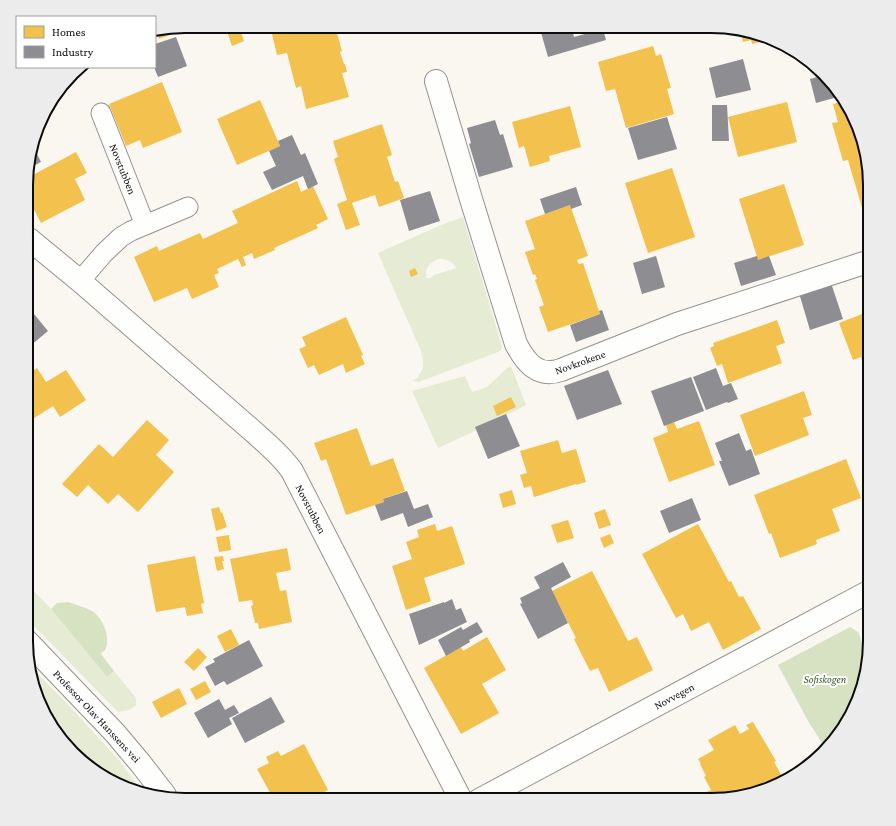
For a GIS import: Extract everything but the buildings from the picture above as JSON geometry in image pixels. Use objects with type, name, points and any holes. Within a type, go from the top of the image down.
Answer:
[{"type":"street","name":"Novkrokene","points":[[436,81],[515,339],[523,357],[539,370],[551,373],[561,370],[677,324],[863,263]]},
{"type":"street","name":"Novstubben","points":[[33,242],[80,281],[280,455],[292,471],[457,793]]},
{"type":"street","name":"Novvegen","points":[[492,793],[863,595]]},
{"type":"street","name":"Professor Olav Hanssens vei","points":[[33,647],[115,733],[161,791]]},
{"type":"lane","name":"Novstubben","points":[[101,113],[145,225]]},
{"type":"lane","points":[[80,281],[112,245],[131,231],[188,207]]},
{"type":"green space","points":[[463,217],[502,346],[501,350],[498,352],[419,382],[413,381],[417,378],[423,368],[421,351],[378,253],[441,225]],"holes":[[[438,259],[451,262],[456,268],[434,275],[431,278],[426,278],[428,266]]]},
{"type":"green space","points":[[511,366],[526,405],[438,448],[412,391],[465,376],[472,392],[487,387]]},
{"type":"green space","points":[[33,590],[51,609],[107,677],[114,671],[136,698],[136,705],[134,707],[118,712],[33,625]]},
{"type":"green space","points":[[68,602],[92,611],[96,614],[105,628],[107,634],[107,645],[101,654],[114,671],[107,677],[51,609],[57,603]]},
{"type":"green space","name":"Sofiskogen","points":[[850,627],[858,632],[863,644],[863,651],[855,690],[843,717],[832,734],[822,744],[808,721],[778,665]]},
{"type":"green space","points":[[36,672],[59,695],[119,760],[138,786],[109,773],[92,762],[64,734],[53,717],[41,690]]}]
